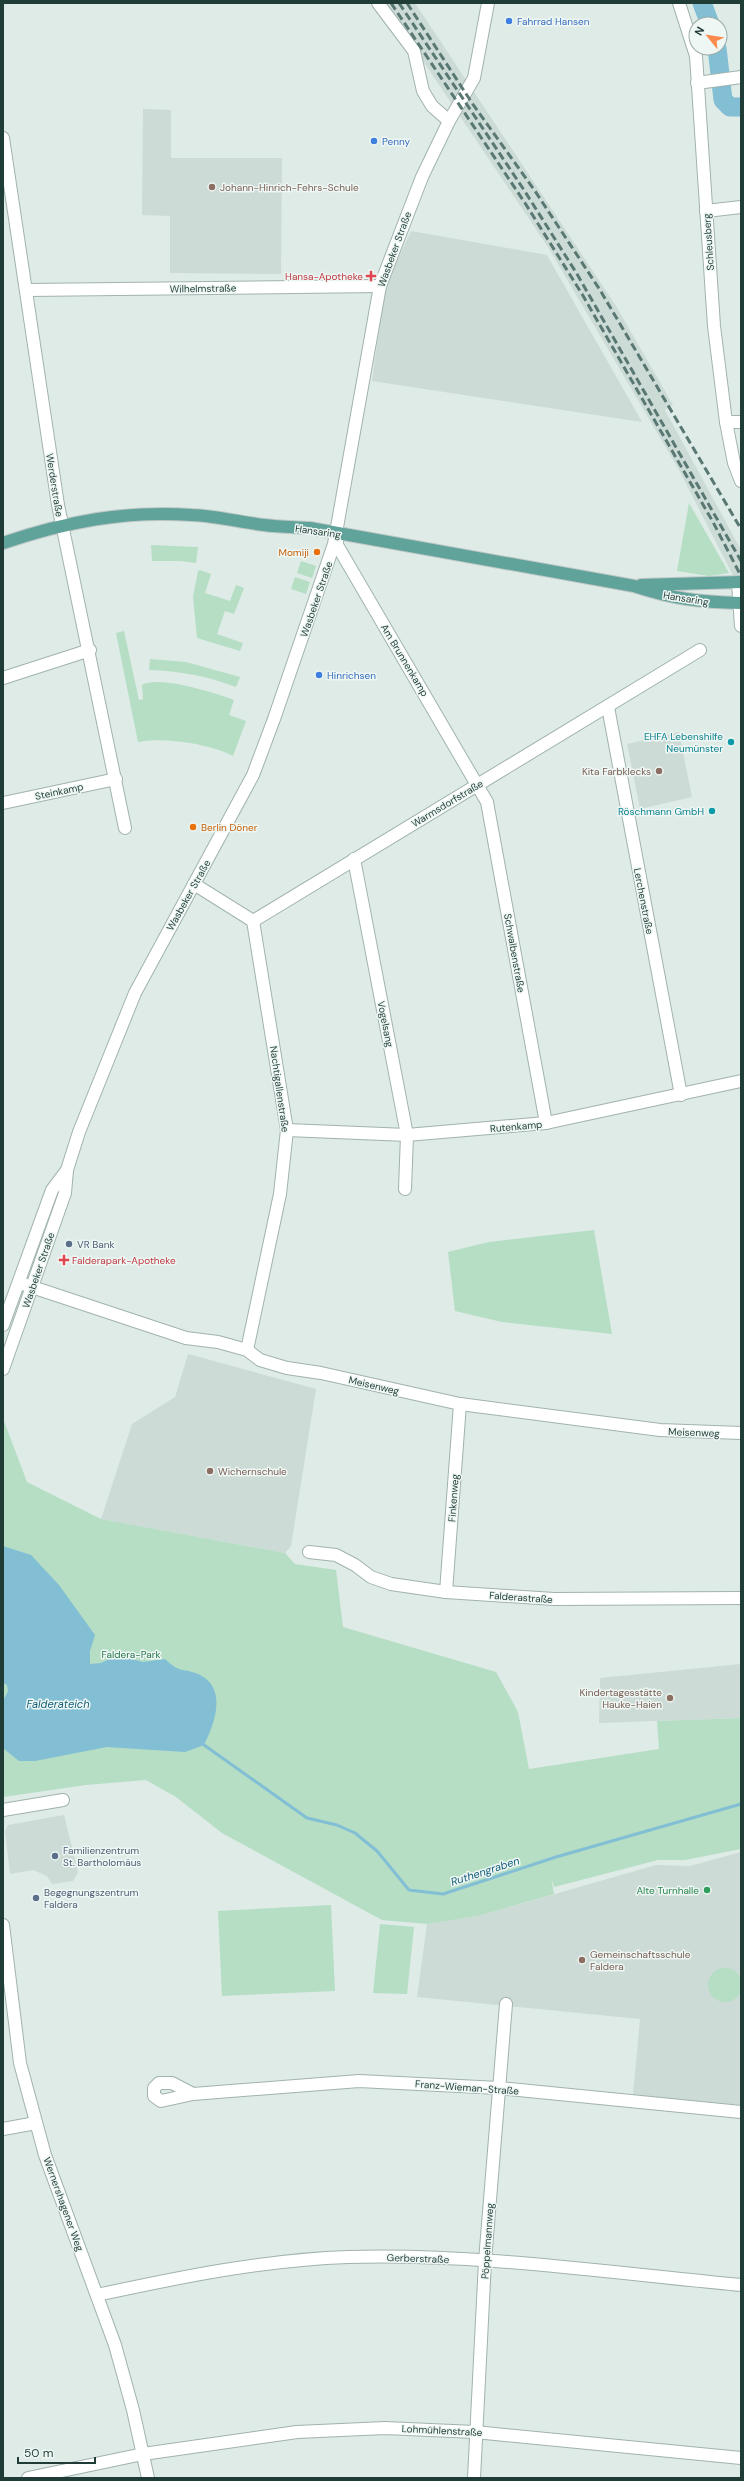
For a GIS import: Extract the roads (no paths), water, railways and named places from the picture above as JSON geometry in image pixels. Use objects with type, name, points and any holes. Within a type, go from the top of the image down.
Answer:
[{"type":"main road","name":"Hansaring","points":[[3,543],[61,524],[118,515],[162,513],[200,515],[266,525],[310,528],[634,586],[667,597],[701,602],[740,602]]},
{"type":"main road","name":"Hansaring","points":[[634,586],[740,583]]},
{"type":"street","points":[[378,3],[414,51],[423,91],[432,106],[449,121]]},
{"type":"street","name":"Wasbeker Straße","points":[[3,1369],[65,1193],[67,1170],[98,1082],[135,993],[253,775],[326,572],[337,533],[380,286],[419,184],[449,121],[474,78],[488,3]]},
{"type":"street","name":"Schleusberg","points":[[679,3],[694,46],[714,326],[726,422],[734,464],[741,481]]},
{"type":"street","points":[[697,84],[726,81],[741,77]]},
{"type":"street","name":"Werderstraße","points":[[3,138],[61,524],[90,650],[125,828]]},
{"type":"street","points":[[706,211],[741,207]]},
{"type":"street","name":"Wilhelmstraße","points":[[27,290],[380,286]]},
{"type":"street","points":[[726,422],[741,422]]},
{"type":"street","name":"Am Brunnenkamp","points":[[337,533],[337,545],[478,785]]},
{"type":"street","points":[[740,583],[741,626]]},
{"type":"street","points":[[3,678],[90,650]]},
{"type":"street","name":"Warmsdorfstraße","points":[[253,921],[700,650]]},
{"type":"street","name":"Lerchenstraße","points":[[608,707],[681,1095]]},
{"type":"street","name":"Steinkamp","points":[[3,803],[116,778]]},
{"type":"street","name":"Schwalbenstraße","points":[[478,785],[487,802],[546,1123]]},
{"type":"street","name":"Vogelsang","points":[[354,859],[408,1135],[404,1189]]},
{"type":"street","points":[[194,884],[253,921]]},
{"type":"street","name":"Nachtigallenstraße","points":[[247,1350],[280,1194],[287,1130],[253,921]]},
{"type":"street","name":"Rutenkamp","points":[[287,1130],[408,1135],[546,1123],[741,1081]]},
{"type":"street","name":"Wasbeker Straße","points":[[3,1325],[20,1283],[52,1190],[67,1170]]},
{"type":"street","name":"Meisenweg","points":[[20,1283],[186,1338],[218,1342],[247,1350],[260,1360],[287,1368],[321,1373],[460,1404],[660,1430],[741,1433]]},
{"type":"street","name":"Finkenweg","points":[[446,1592],[460,1404]]},
{"type":"street","name":"Falderastraße","points":[[309,1552],[336,1555],[355,1565],[371,1577],[391,1584],[446,1592],[554,1599],[741,1598]]},
{"type":"street","points":[[3,1810],[63,1800]]},
{"type":"street","name":"Wernershagener Weg","points":[[3,1925],[14,2033],[20,2062],[45,2155],[115,2345],[148,2478]]},
{"type":"street","name":"Pöppelmannweg","points":[[474,2478],[475,2432],[485,2261],[506,2004]]},
{"type":"street","name":"Franz-Wieman-Straße","points":[[193,2094],[359,2081],[499,2088],[741,2112]]},
{"type":"street","points":[[3,2129],[36,2122]]},
{"type":"street","name":"Gerberstraße","points":[[97,2295],[209,2271],[282,2262],[348,2257],[413,2257],[485,2261],[741,2284]]},
{"type":"street","name":"Lohmühlenstraße","points":[[28,2478],[143,2454],[297,2432],[385,2428],[475,2432],[741,2458]]},
{"type":"water","name":"Falderateich","points":[[3,1546],[31,1555],[59,1585],[95,1635],[90,1651],[90,1664],[101,1663],[118,1655],[143,1662],[165,1659],[174,1667],[198,1674],[207,1680],[213,1688],[216,1697],[216,1706],[212,1727],[204,1745],[185,1752],[107,1747],[35,1761],[19,1761],[4,1749],[3,1701],[8,1691],[7,1685],[3,1683]]},
{"type":"waterway","points":[[702,3],[707,16]]},
{"type":"waterway","points":[[718,56],[723,100],[730,107],[741,107]]},
{"type":"waterway","name":"Ruthengraben","points":[[204,1745],[307,1818],[337,1825],[355,1833],[377,1851],[409,1890],[443,1894],[556,1857],[741,1804]]},
{"type":"railway","points":[[391,3],[525,203],[582,294],[713,522],[741,576]]},
{"type":"railway","points":[[399,3],[524,190],[577,274],[741,561]]},
{"type":"railway","points":[[407,3],[472,103],[535,191],[600,290],[741,529]]},
{"type":"place","name":"Fahrrad Hansen","points":[[509,21]]},
{"type":"place","name":"Penny","points":[[374,141]]},
{"type":"place","name":"Johann-Hinrich-Fehrs-Schule","points":[[212,187]]},
{"type":"place","name":"Hansa-Apotheke","points":[[371,276]]},
{"type":"place","name":"Momiji","points":[[317,552]]},
{"type":"place","name":"Hinrichsen","points":[[319,675]]},
{"type":"place","name":"EHFA Lebenshilfe Neumünster","points":[[731,742]]},
{"type":"place","name":"Kita Farbklecks","points":[[659,771]]},
{"type":"place","name":"Röschmann GmbH","points":[[712,811]]},
{"type":"place","name":"Berlin Döner","points":[[193,827]]},
{"type":"place","name":"VR Bank","points":[[69,1244]]},
{"type":"place","name":"Falderapark-Apotheke","points":[[64,1260]]},
{"type":"place","name":"Wichernschule","points":[[210,1471]]},
{"type":"place","name":"Kindertagesstätte Hauke-Haien","points":[[670,1698]]},
{"type":"place","name":"Familienzentrum St. Bartholomäus","points":[[55,1856]]},
{"type":"place","name":"Alte Turnhalle","points":[[707,1890]]},
{"type":"place","name":"Begegnungszentrum Faldera","points":[[36,1898]]},
{"type":"place","name":"Gemeinschaftsschule Faldera","points":[[582,1960]]},
{"type":"park label","name":"Faldera-Park","points":[[131,1654]]}]
